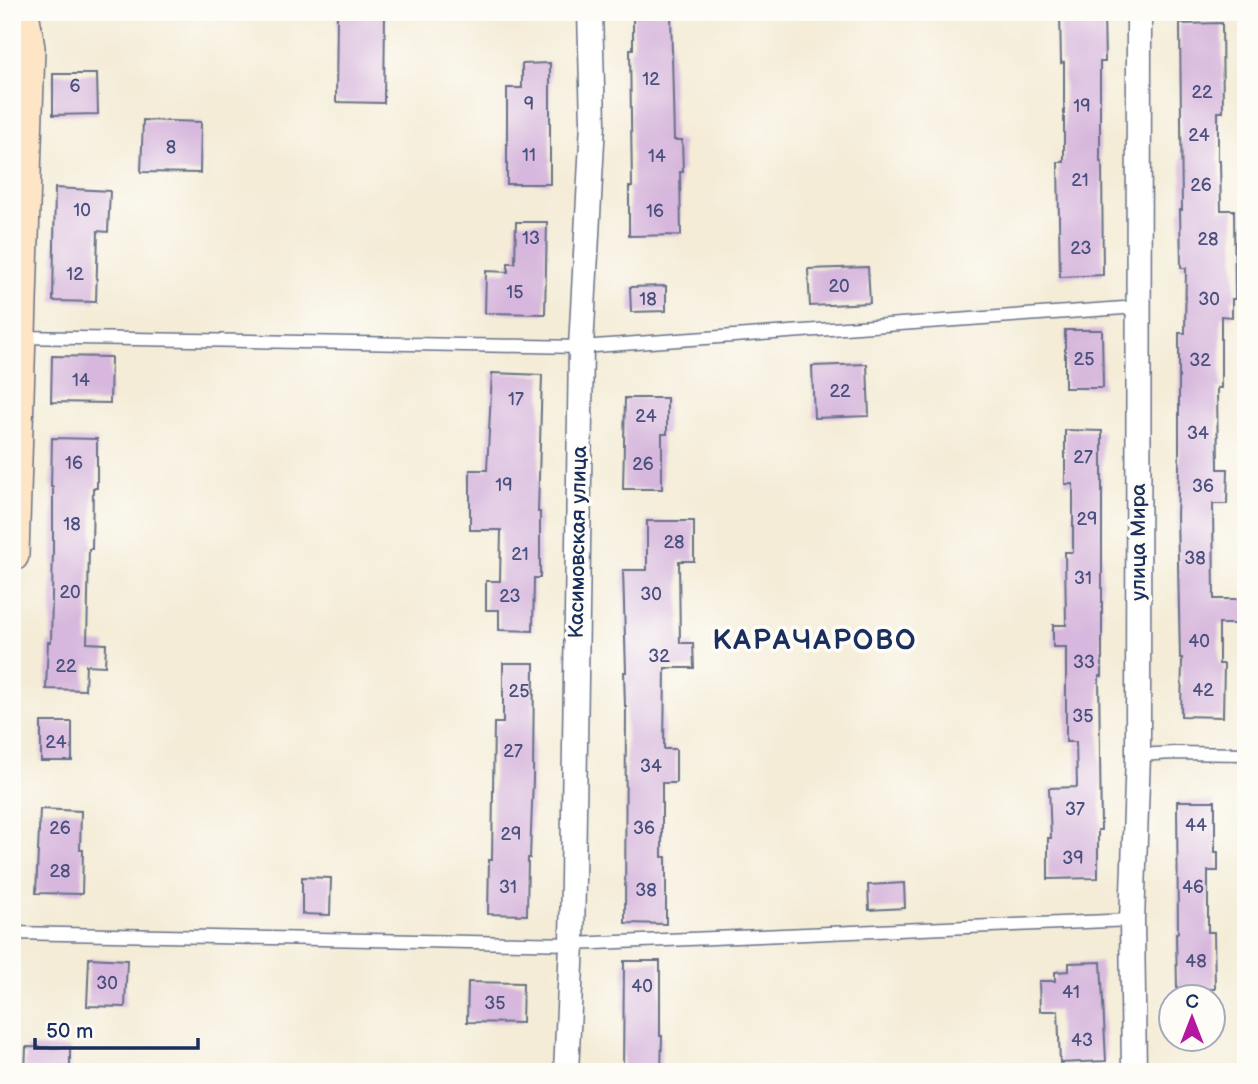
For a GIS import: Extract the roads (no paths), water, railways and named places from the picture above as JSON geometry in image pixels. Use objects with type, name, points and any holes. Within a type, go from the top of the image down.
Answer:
[{"type":"street","points":[[12,555],[16,337],[28,48],[22,12]]},
{"type":"street","name":"Касимовская улица","points":[[566,1072],[572,944],[581,347],[593,123],[590,12]]},
{"type":"street","name":"улица Мира","points":[[1134,1072],[1132,920],[1138,755],[1139,12]]},
{"type":"lane","points":[[16,337],[581,347],[1138,307]]},
{"type":"lane","points":[[1138,755],[1246,754]]},
{"type":"lane","points":[[12,933],[572,944],[1132,920]]},
{"type":"district","name":"КАРАЧАРОВО","points":[[815,640]]}]
